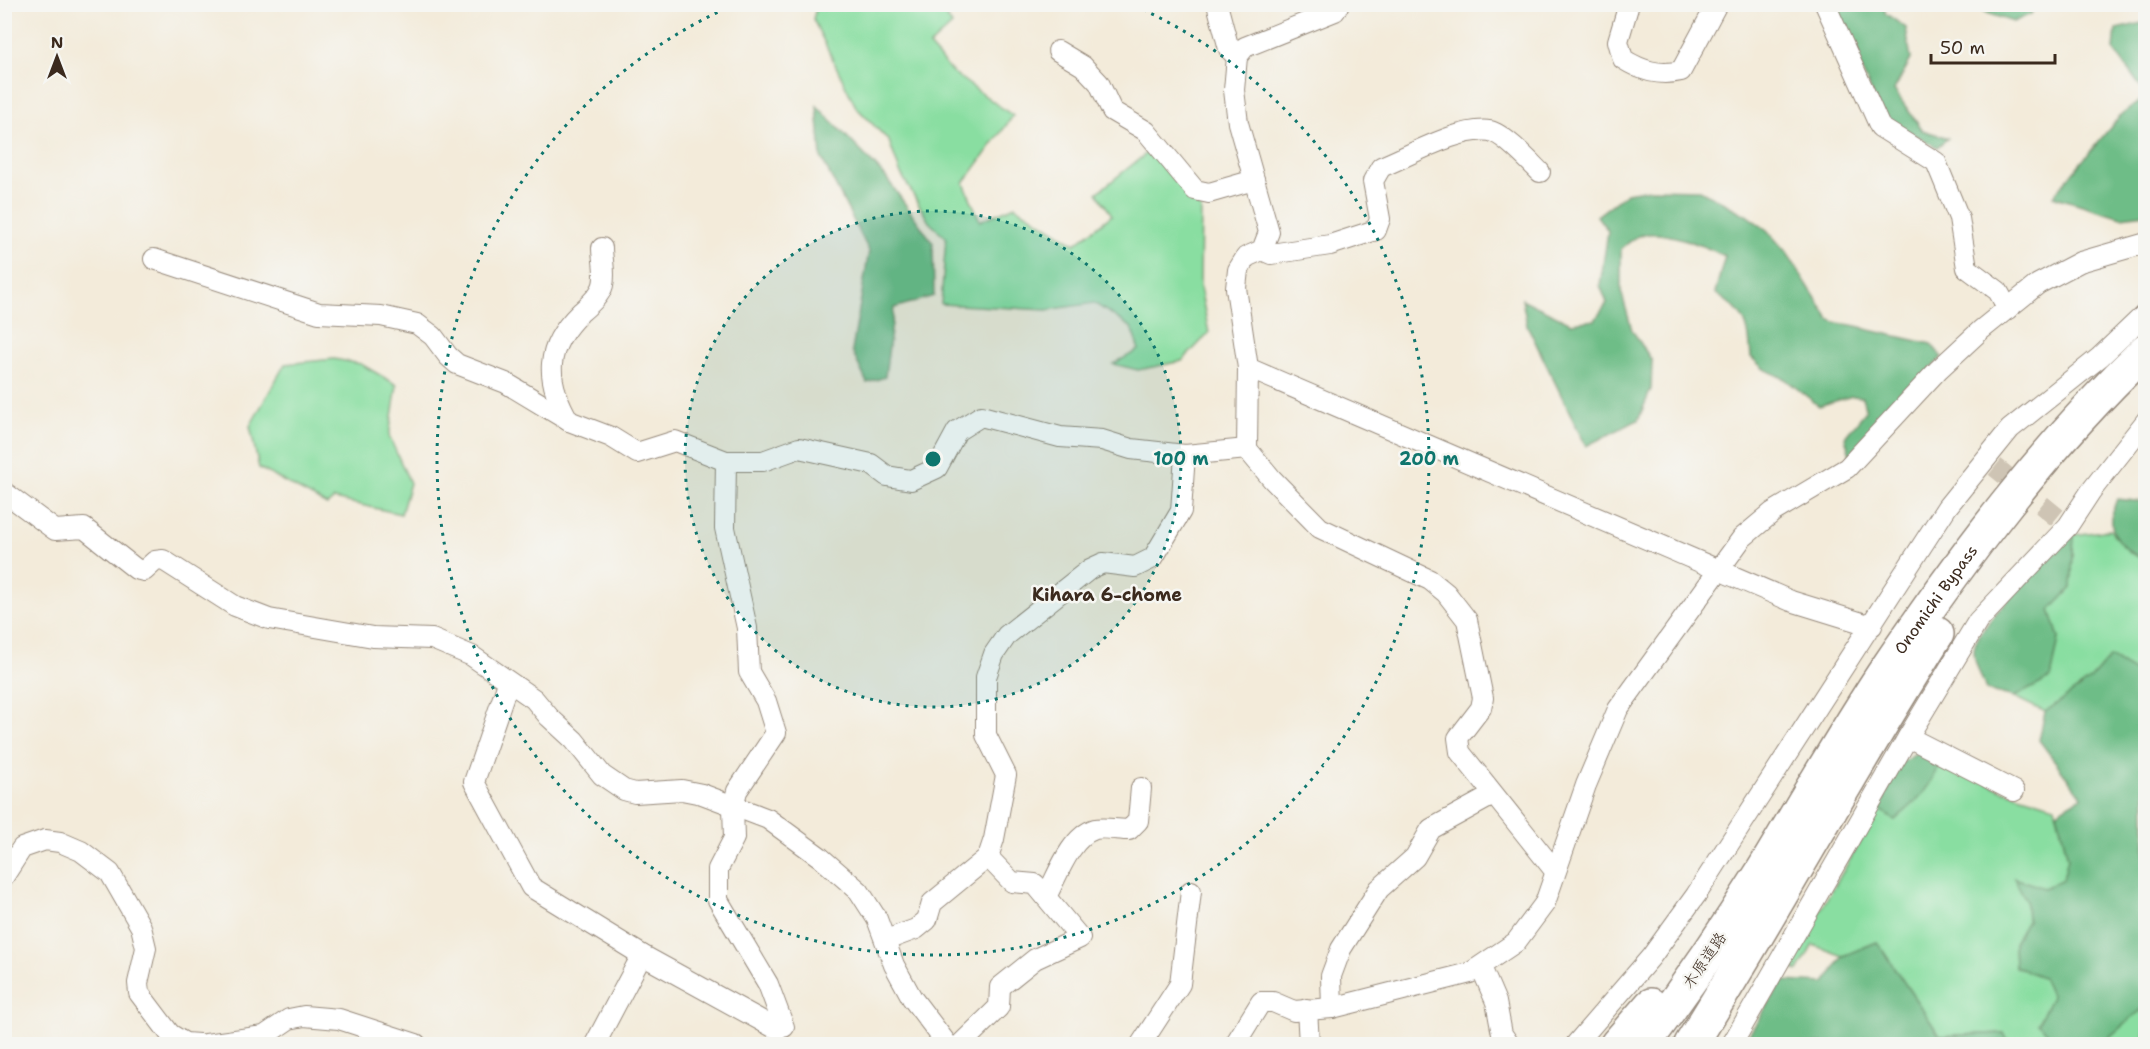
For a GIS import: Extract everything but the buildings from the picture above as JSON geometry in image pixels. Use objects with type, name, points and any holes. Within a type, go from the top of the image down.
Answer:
[{"type":"highway","name":"Onomichi Bypass","points":[[1773,880],[1883,675],[1981,537],[2099,394],[2145,350]]},
{"type":"highway","name":"Onomichi Bypass","points":[[1773,880],[1876,730],[1997,545],[2052,472],[2145,366]]},
{"type":"highway","points":[[1617,1044],[1694,957],[1773,880]]},
{"type":"highway","points":[[1691,1044],[1731,981],[1773,880]]},
{"type":"highway","name":"木原道路","points":[[1644,1044],[1697,973],[1773,880]]},
{"type":"highway","name":"木原道路","points":[[1676,1044],[1719,987],[1773,880]]},
{"type":"street","points":[[1217,4],[1229,49],[1237,57]]},
{"type":"street","points":[[1339,4],[1335,11],[1245,47],[1237,57],[1234,90],[1238,123],[1269,232],[1262,250],[1246,257],[1238,270],[1236,288],[1248,368],[1247,449],[1272,479],[1320,528],[1430,580],[1446,593],[1467,620],[1483,698],[1481,708],[1458,738],[1460,752],[1555,871]]},
{"type":"street","points":[[1629,4],[1618,40],[1623,60],[1640,70],[1668,74],[1681,71],[1717,4]]},
{"type":"street","points":[[1825,4],[1880,127],[1936,162],[1959,218],[1967,268],[1998,291],[2008,309]]},
{"type":"street","points":[[1058,51],[1083,66],[1099,83],[1112,111],[1146,131],[1195,190],[1209,193],[1254,180]]},
{"type":"street","points":[[1262,250],[1270,254],[1330,245],[1376,230],[1380,219],[1373,181],[1381,167],[1471,131],[1493,132],[1527,158],[1540,172]]},
{"type":"street","points":[[1235,1044],[1261,1002],[1274,1002],[1294,1011],[1332,1008],[1470,973],[1516,942],[1545,903],[1586,785],[1618,709],[1742,538],[1773,512],[1847,468],[1938,370],[2038,284],[2080,262],[2145,243]]},
{"type":"street","points":[[569,421],[559,404],[551,359],[562,331],[598,296],[604,284],[602,248]]},
{"type":"street","points":[[154,259],[319,313],[381,316],[417,324],[433,336],[447,356],[457,364],[506,383],[569,421],[611,437],[637,453],[675,441],[726,461],[763,461],[799,448],[871,464],[888,476],[911,480],[937,468],[957,431],[981,416],[1060,437],[1102,440],[1131,449],[1185,455],[1247,449]]},
{"type":"street","points":[[1576,1044],[1651,957],[1696,895],[1755,808],[1818,703],[1872,626],[1947,507],[1990,463],[2010,429],[2100,357],[2145,313]]},
{"type":"street","points":[[1248,368],[1791,601],[1872,626]]},
{"type":"street","points":[[1732,1044],[1908,737],[1978,621],[2064,522],[2145,421]]},
{"type":"street","points":[[886,940],[915,929],[927,920],[932,903],[988,857],[1006,775],[986,735],[986,677],[994,654],[1007,635],[1090,568],[1103,562],[1135,567],[1153,558],[1181,511],[1185,455]]},
{"type":"street","points":[[508,683],[474,782],[531,887],[642,954],[773,1027],[784,1026],[768,984],[718,900],[718,869],[734,838],[733,807],[737,791],[776,733],[766,701],[749,672],[747,628],[725,528],[726,461]]},
{"type":"street","points":[[4,492],[55,530],[84,528],[136,569],[144,571],[155,561],[163,560],[235,606],[269,619],[373,637],[432,639],[472,656],[534,699],[549,717],[574,740],[602,775],[624,790],[635,793],[682,790],[702,794],[768,819],[820,857],[860,891],[886,940],[894,965],[912,999],[947,1044]]},
{"type":"street","points":[[1908,737],[2014,792]]},
{"type":"street","points":[[1046,897],[1073,848],[1085,836],[1096,829],[1129,830],[1138,821],[1141,788]]},
{"type":"street","points":[[1332,1008],[1331,976],[1341,949],[1378,889],[1415,857],[1431,829],[1493,795]]},
{"type":"street","points":[[4,876],[22,848],[45,840],[60,842],[81,851],[110,873],[141,927],[146,948],[138,982],[139,993],[170,1034],[184,1043],[199,1044]]},
{"type":"street","points":[[961,1044],[999,1007],[1000,987],[1035,959],[1080,938],[1035,884],[1012,882],[988,857]]},
{"type":"street","points":[[1141,1044],[1180,984],[1191,891]]},
{"type":"street","points":[[595,1044],[642,954]]},
{"type":"street","points":[[1482,967],[1496,1002],[1502,1035],[1509,1044]]},
{"type":"street","points":[[1307,1010],[1309,1044]]},
{"type":"street","points":[[206,1044],[264,1036],[289,1018],[303,1016],[339,1019],[416,1044]]},
{"type":"green space","points":[[1982,4],[2035,5],[2031,14],[2013,22],[1983,12]]},
{"type":"green space","points":[[817,5],[939,5],[952,25],[929,46],[952,72],[1013,116],[964,183],[980,221],[1015,206],[1075,244],[1112,215],[1097,193],[1152,149],[1201,202],[1200,287],[1209,333],[1182,361],[1138,370],[1113,364],[1139,350],[1131,327],[1094,303],[1047,310],[941,304],[946,238],[929,222],[900,172],[889,141],[856,107],[813,19]]},
{"type":"green space","points":[[1832,5],[1885,5],[1885,13],[1906,28],[1911,59],[1894,90],[1922,130],[1948,138],[1937,147],[1883,117]]},
{"type":"green space","points":[[2142,23],[2145,27],[2145,93],[2114,50],[2116,29]]},
{"type":"green space","points":[[2145,97],[2145,214],[2121,217],[2053,196],[2120,116]]},
{"type":"green space","points":[[817,106],[885,176],[933,243],[934,296],[894,308],[885,377],[867,383],[852,351],[869,251],[821,157]]},
{"type":"green space","points":[[1650,189],[1700,190],[1746,215],[1767,230],[1787,253],[1829,319],[1931,344],[1942,357],[1850,455],[1845,437],[1866,411],[1862,397],[1852,396],[1819,406],[1785,379],[1764,369],[1751,357],[1746,326],[1739,312],[1715,293],[1725,256],[1673,236],[1641,235],[1621,249],[1621,291],[1632,330],[1652,361],[1651,389],[1638,420],[1586,446],[1527,325],[1522,299],[1571,323],[1595,320],[1607,303],[1600,285],[1608,231],[1597,216],[1627,193]]},
{"type":"green space","points":[[334,359],[361,364],[397,385],[389,436],[410,483],[401,514],[334,499],[327,505],[259,468],[250,426],[285,364]]},
{"type":"green space","points":[[2117,499],[2145,502],[2145,560],[2127,549],[2115,536],[2112,520]]},
{"type":"green space","points":[[2110,530],[2130,553],[2145,560],[2145,701],[2134,673],[2110,657],[2089,681],[2045,712],[2014,697],[2051,678],[2059,638],[2050,610],[2071,588],[2074,535]]},
{"type":"green space","points":[[2074,535],[2071,588],[2050,610],[2059,638],[2051,678],[2014,697],[1986,690],[1974,656],[1975,645],[1981,633],[2004,604]]},
{"type":"green space","points":[[2110,657],[2135,672],[2145,701],[2145,1003],[2141,1010],[2101,1044],[2058,1044],[2038,1023],[2052,997],[2043,977],[2015,967],[2014,943],[2027,921],[2026,900],[2014,878],[2044,888],[2063,879],[2068,858],[2057,812],[2082,797],[2039,740],[2045,712],[2089,681]]},
{"type":"green space","points":[[1919,752],[1942,756],[1934,777],[1924,792],[1895,820],[1880,809],[1899,764]]},
{"type":"green space","points":[[1942,756],[1999,789],[2055,806],[2068,858],[2063,879],[2026,900],[2027,922],[2014,943],[2015,967],[2043,977],[2052,997],[2038,1023],[2058,1044],[2009,1044],[2004,1033],[1940,1036],[1877,942],[1843,956],[1813,945],[1798,971],[1787,966],[1880,809],[1895,820]]},
{"type":"green space","points":[[1877,942],[1940,1036],[2004,1033],[2009,1044],[1743,1044],[1783,981],[1825,983],[1843,956]]},
{"type":"green space","points":[[2141,1010],[2145,1017],[2145,1044],[2101,1044]]},
{"type":"tunnel","points":[[1995,467],[2059,519]]},
{"type":"district","name":"Kihara 6-chome","points":[[1107,595]]}]
